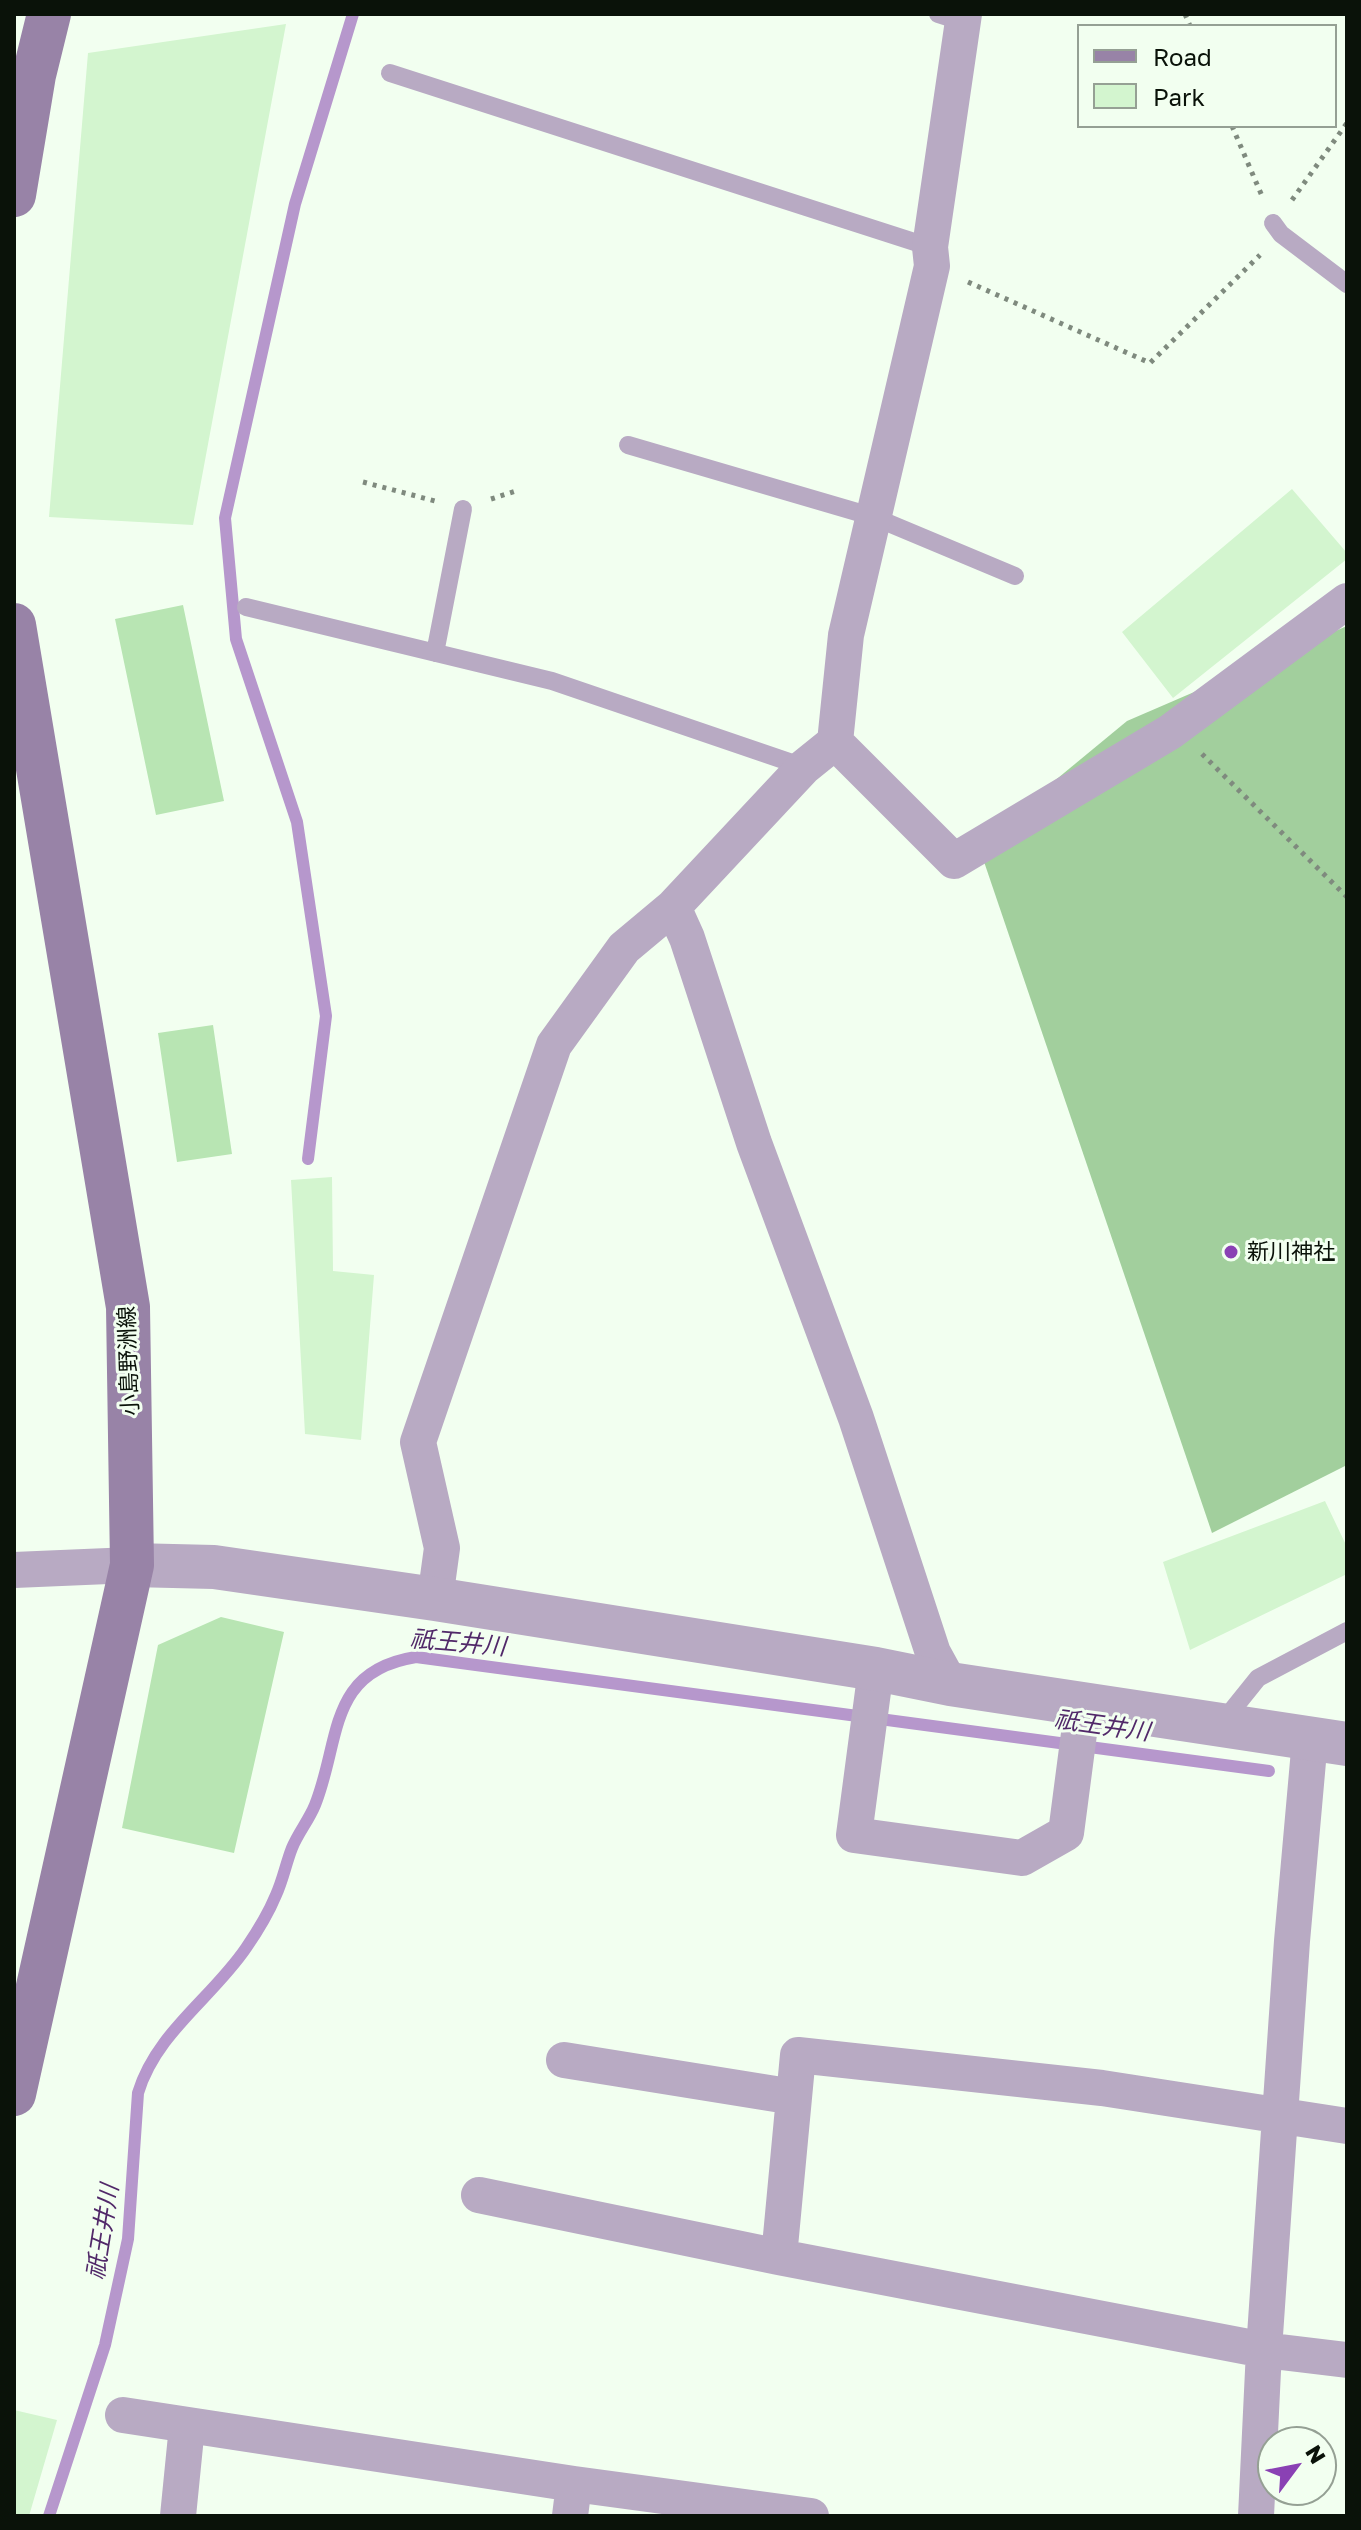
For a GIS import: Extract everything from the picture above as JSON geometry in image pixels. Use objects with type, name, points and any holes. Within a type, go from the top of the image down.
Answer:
[{"type":"main road","points":[[14,195],[34,75],[49,14]]},
{"type":"main road","name":"小島野洲線","points":[[14,625],[128,1307],[132,1565],[14,2094]]},
{"type":"street","points":[[435,1599],[442,1548],[418,1442],[554,1045],[624,948],[673,907],[804,767],[835,742],[846,635],[931,256],[955,17]]},
{"type":"street","points":[[835,742],[954,861],[1175,728],[1347,601]]},
{"type":"street","points":[[673,907],[687,938],[754,1143],[856,1418],[933,1653],[950,1684]]},
{"type":"street","points":[[14,1570],[132,1565],[214,1567],[435,1599],[872,1704],[950,1684],[1078,1733],[1219,1726],[1328,1742],[1292,1941],[1256,2516]]},
{"type":"street","points":[[872,1704],[854,1835],[1022,1858],[1066,1833],[1078,1733]]},
{"type":"street","points":[[779,2257],[798,2055],[1102,2088],[1347,2126]]},
{"type":"street","points":[[564,2060],[794,2097]]},
{"type":"street","points":[[479,2195],[779,2257],[1264,2350],[1347,2360]]},
{"type":"street","points":[[123,2415],[572,2500],[811,2516]]},
{"type":"street","points":[[178,2516],[187,2426]]},
{"type":"lane","points":[[390,73],[931,256]]},
{"type":"lane","points":[[1277,228],[1347,284]]},
{"type":"lane","points":[[628,445],[874,517],[1015,576]]},
{"type":"lane","points":[[435,653],[463,509]]},
{"type":"lane","points":[[246,607],[552,681],[804,767]]},
{"type":"lane","points":[[1219,1726],[1258,1678],[1347,1631]]},
{"type":"path","points":[[931,256],[1150,363],[1277,228],[1347,123]]},
{"type":"path","points":[[1233,128],[1277,228]]},
{"type":"path","points":[[1175,728],[1347,897]]},
{"type":"green space","points":[[286,24],[193,525],[49,517],[88,53]]},
{"type":"green space","points":[[1292,489],[1347,553],[1347,559],[1173,698],[1122,632]]},
{"type":"green space","name":"新川神社","points":[[1347,626],[1347,1465],[1212,1533],[978,844],[1127,721]]},
{"type":"green space","points":[[332,1177],[333,1271],[374,1275],[361,1440],[305,1434],[291,1180]]},
{"type":"green space","points":[[1325,1501],[1347,1547],[1347,1574],[1190,1650],[1163,1562]]},
{"type":"green space","points":[[14,2410],[57,2420],[29,2516],[14,2516]]},
{"type":"building","points":[[183,605],[224,801],[156,815],[115,619]]},
{"type":"building","points":[[213,1025],[232,1154],[177,1162],[158,1033]]},
{"type":"building","points":[[221,1617],[284,1632],[234,1853],[122,1828],[158,1645]]},
{"type":"waterway","points":[[308,1159],[326,1016],[297,822],[236,639],[225,518],[295,204],[353,14]]},
{"type":"waterway","name":"祇王井川","points":[[49,2516],[105,2345],[128,2239],[138,2093],[158,2052],[232,1966],[266,1915],[292,1848],[315,1805],[342,1712],[352,1693],[366,1677],[387,1665],[416,1657],[1269,1771]]},
{"type":"place","name":"新川神社","points":[[1231,1252]]}]
